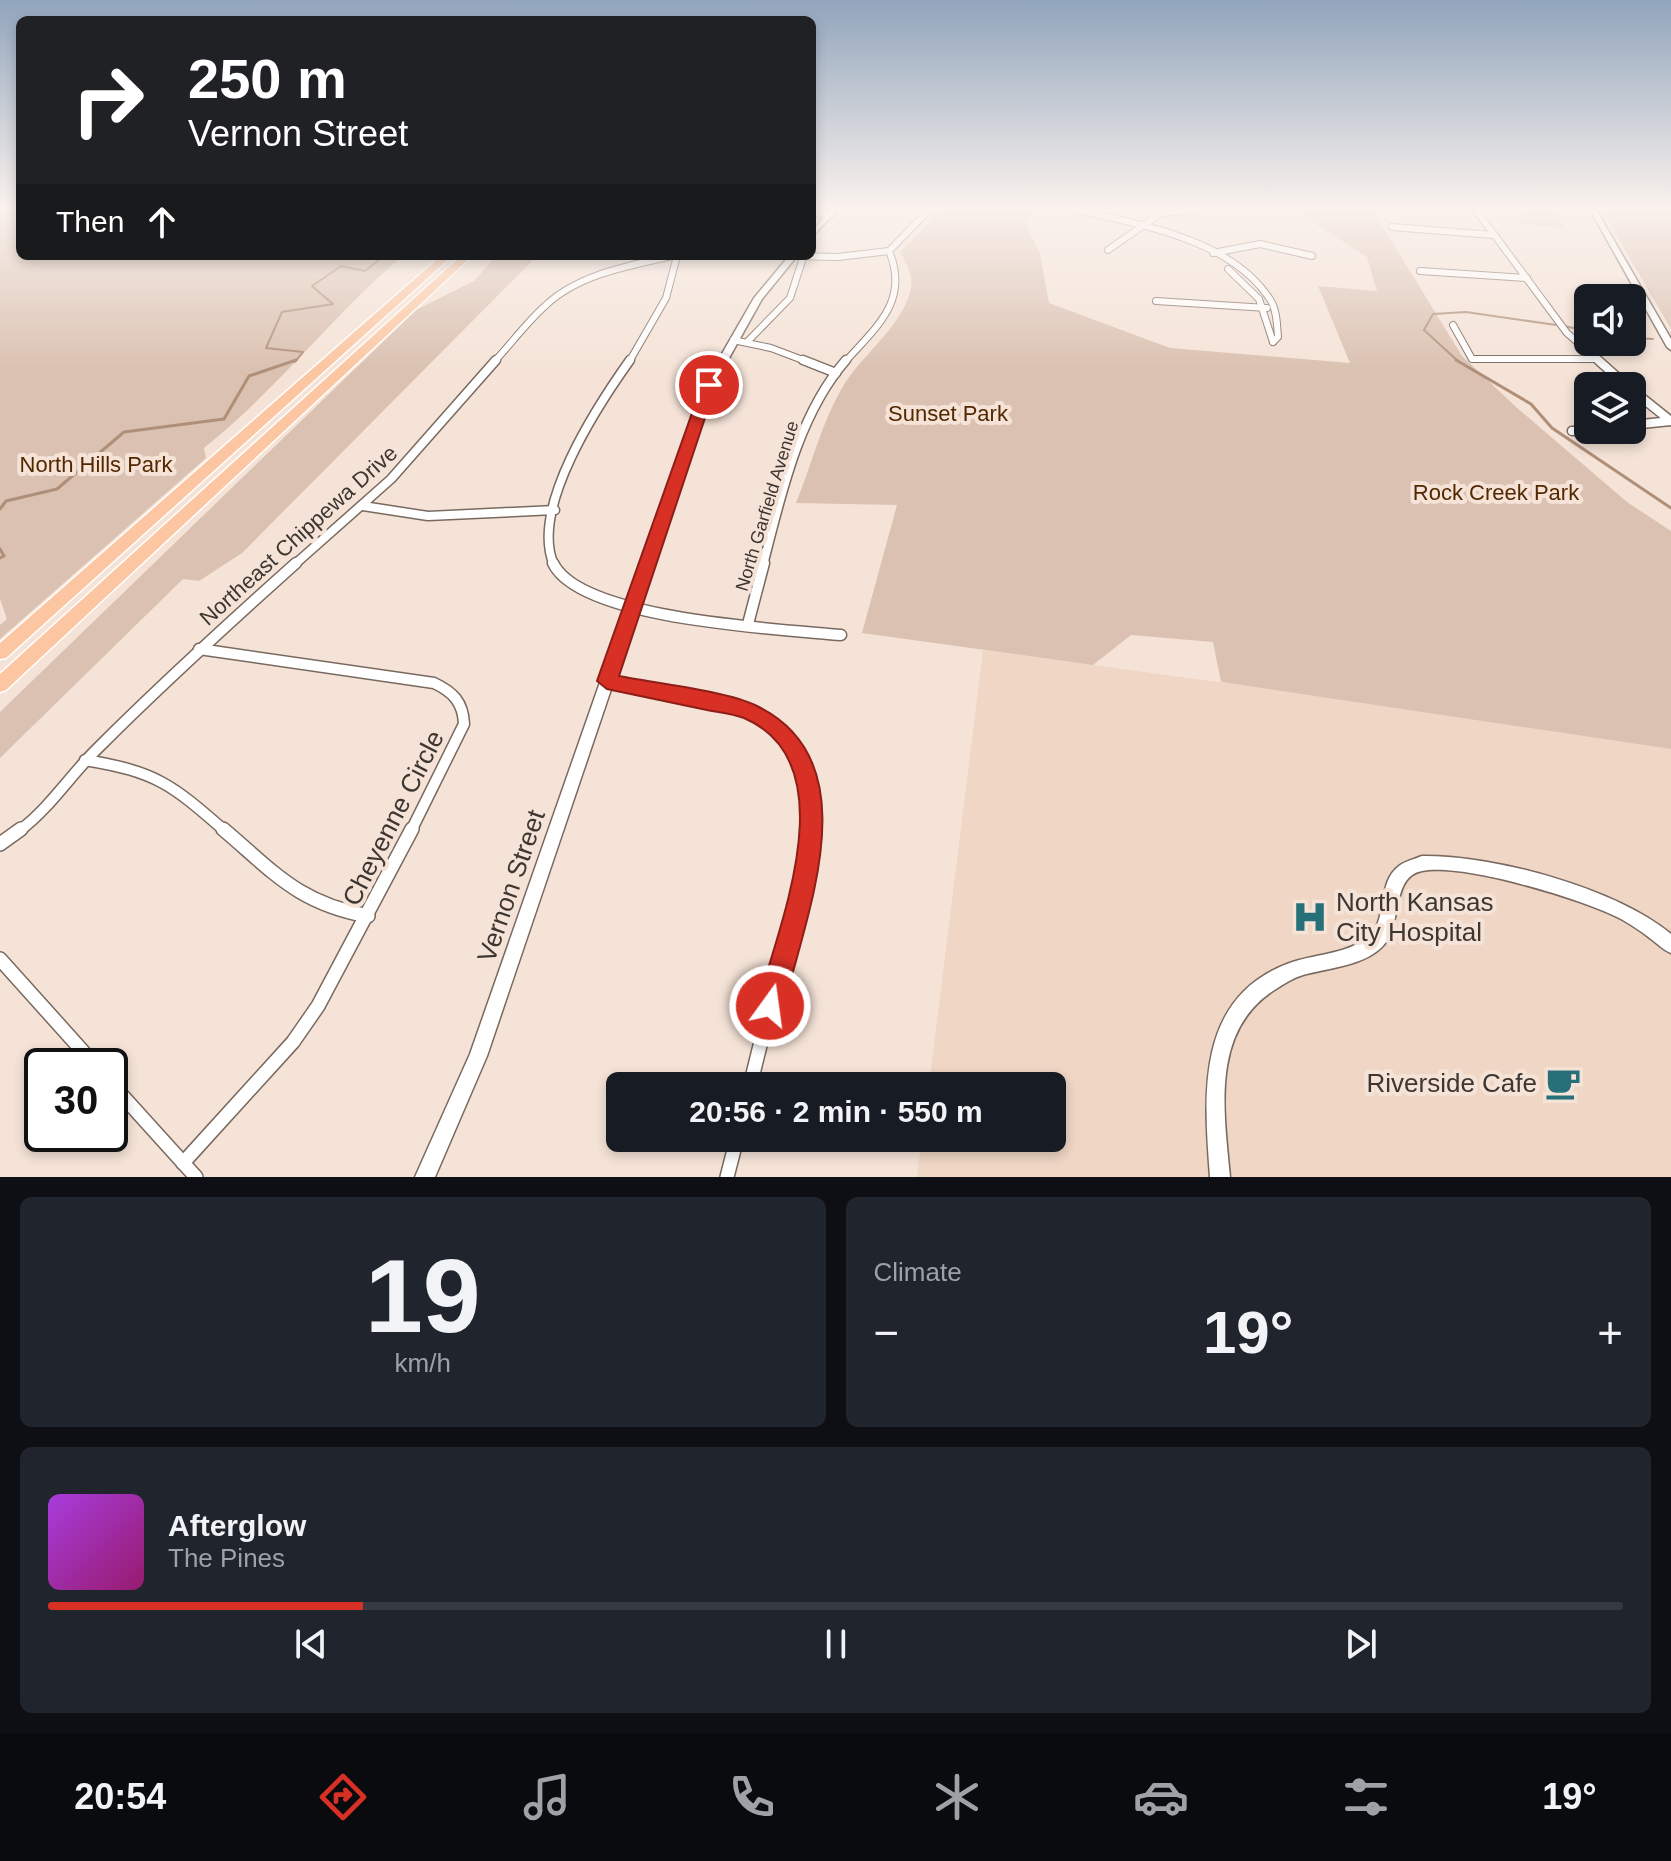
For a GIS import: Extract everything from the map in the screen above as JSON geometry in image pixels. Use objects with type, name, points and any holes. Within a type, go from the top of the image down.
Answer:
[{"type":"highway","points":[[0,653],[441,261]]},
{"type":"highway","points":[[0,685],[462,261]]},
{"type":"main road","name":"Vernon Street","points":[[425,1177],[478,1056],[709,385],[758,298],[793,261]]},
{"type":"main road","points":[[1622,261],[1671,347]]},
{"type":"main road","points":[[1220,1177],[1214,1101],[1216,1072],[1219,1049],[1237,1011],[1269,982],[1287,972],[1367,948],[1389,924],[1396,881],[1413,865],[1431,860],[1451,861],[1543,884],[1620,911],[1671,945]]},
{"type":"street","name":"Northeast Chippewa Drive","points":[[0,844],[35,819],[85,760],[199,649],[363,506],[546,304],[579,283],[609,271],[653,261]]},
{"type":"street","points":[[674,261],[670,294],[584,429],[566,469],[555,510],[549,551],[559,576],[589,595],[648,611],[841,635]]},
{"type":"street","points":[[748,341],[790,298],[796,261]]},
{"type":"street","name":"North Garfield Avenue","points":[[748,624],[794,456],[816,406],[836,373],[893,305],[897,265],[895,261]]},
{"type":"street","points":[[1218,261],[1243,280],[1262,307],[1268,337],[1273,342],[1278,337],[1274,308],[1247,274],[1222,261]]},
{"type":"street","points":[[1514,261],[1567,333],[1611,372]]},
{"type":"street","points":[[1420,271],[1527,278]]},
{"type":"street","points":[[1156,301],[1274,308]]},
{"type":"street","points":[[1453,325],[1472,359],[1596,359]]},
{"type":"street","points":[[733,340],[748,341],[836,373]]},
{"type":"street","points":[[1646,401],[1671,421]]},
{"type":"street","points":[[1646,424],[1671,421]]},
{"type":"street","points":[[363,506],[428,516],[555,510]]},
{"type":"street","name":"Cheyenne Circle","points":[[183,1163],[293,1042],[340,970],[462,731],[464,712],[456,696],[434,683],[199,649]]},
{"type":"street","points":[[607,681],[748,711],[789,739],[805,767],[811,796],[812,842],[754,1072]]},
{"type":"street","points":[[85,760],[128,767],[169,783],[298,893],[331,909],[368,916]]},
{"type":"street","points":[[0,959],[80,1048]]},
{"type":"street","points":[[128,1102],[196,1177]]},
{"type":"street","points":[[727,1177],[733,1152]]},
{"type":"shaded area","name":"North Kansas City Hospital","points":[[983,650],[1379,704],[1671,749],[1671,1177],[917,1177],[920,1152],[1066,1152],[1066,1072],[931,1072]]},
{"type":"green space","name":"North Hills Park","points":[[0,261],[396,261],[256,402],[204,448],[206,458],[0,639],[0,625],[7,619],[0,599]]},
{"type":"green space","points":[[492,261],[532,261],[242,553],[199,581],[183,579],[0,758],[0,712],[416,310],[474,281]]},
{"type":"green space","points":[[905,261],[1041,261],[1049,303],[1170,348],[1350,363],[1318,286],[1377,291],[1368,261],[1404,261],[1462,356],[1516,407],[1627,502],[1671,531],[1671,749],[1221,682],[1213,642],[1131,635],[1093,665],[862,633],[897,505],[796,503],[822,430],[842,388],[905,305],[912,282]]},
{"type":"green space","points":[[1631,261],[1671,261],[1671,329]]},
{"type":"waterway","points":[[295,362],[303,352],[266,348],[282,312],[333,304],[312,286],[341,266],[365,271],[378,261]]},
{"type":"waterway","points":[[1458,361],[1424,330],[1433,314],[1466,312],[1556,325]]},
{"type":"waterway","points":[[1564,326],[1574,328]]},
{"type":"waterway","points":[[1646,339],[1653,339]]},
{"type":"waterway","points":[[0,509],[6,501],[57,489],[124,432],[224,419],[249,376],[296,360]]},
{"type":"waterway","points":[[1458,361],[1531,404],[1552,428],[1671,508]]},
{"type":"waterway","points":[[0,549],[4,556],[0,558]]},
{"type":"place","name":"North Kansas City Hospital","points":[[1310,917]]},
{"type":"place","name":"Riverside Cafe","points":[[1563,1083]]},
{"type":"route","points":[[709,385],[607,681],[748,711],[777,728],[800,754],[811,796],[812,842],[770,1006]]},
{"type":"park label","name":"Sunset Park","points":[[948,413]]},
{"type":"park label","name":"Rock Creek Park","points":[[1496,492]]}]
